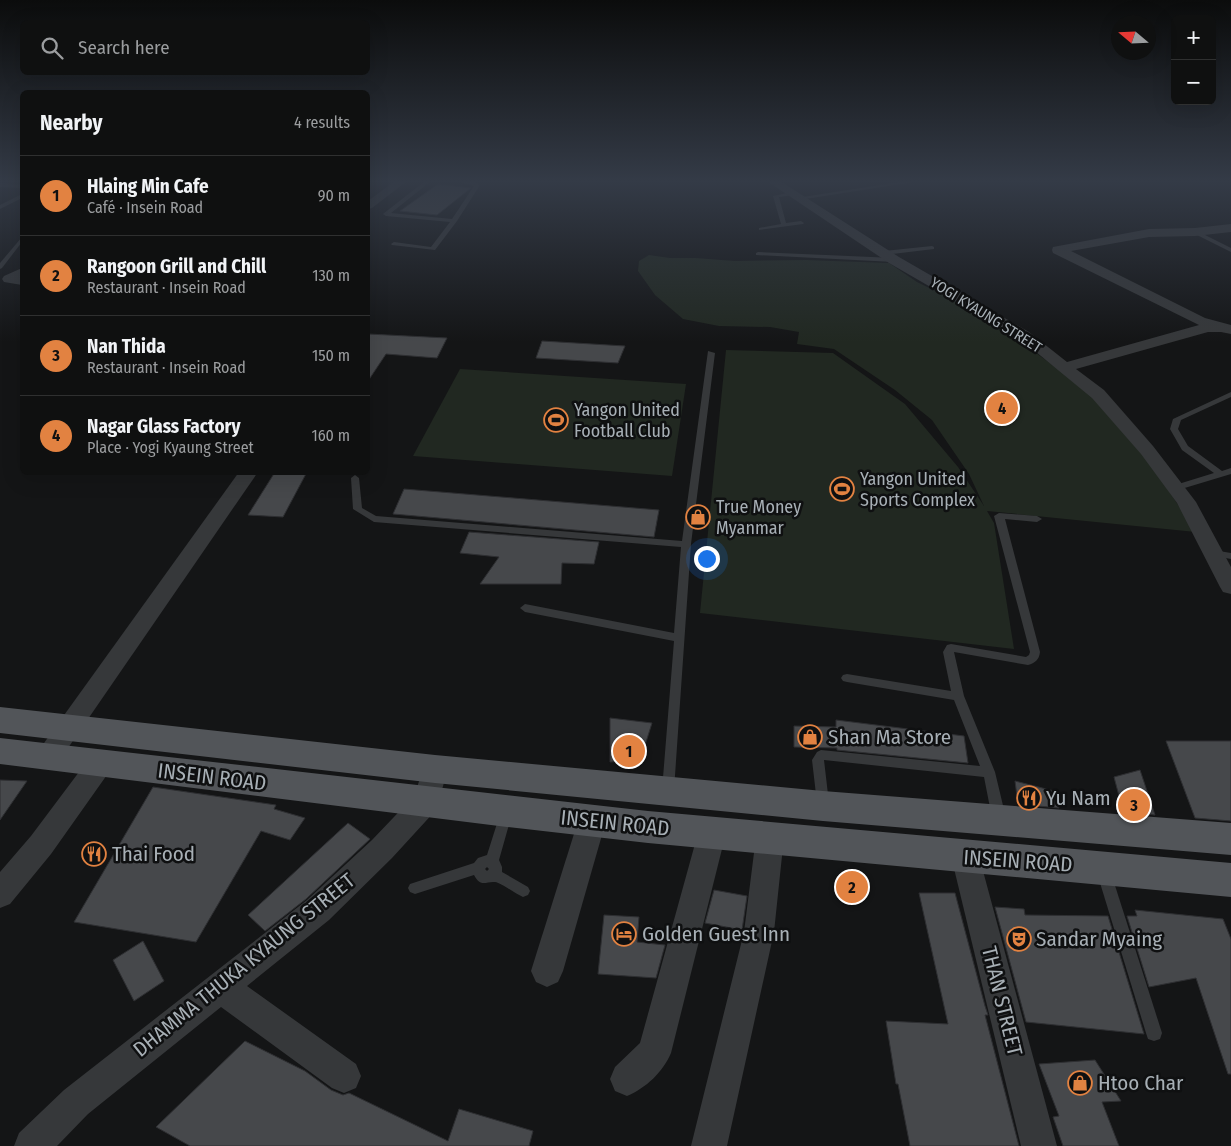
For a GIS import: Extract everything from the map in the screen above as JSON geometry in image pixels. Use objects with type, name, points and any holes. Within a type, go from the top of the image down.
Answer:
[{"type":"main road","name":"INSEIN ROAD","points":[[0,720],[435,769],[659,791],[1231,839]]},
{"type":"main road","points":[[175,773],[192,742]]},
{"type":"main road","name":"INSEIN ROAD","points":[[0,751],[507,812],[648,827],[947,856],[1102,867],[1231,880]]},
{"type":"main road","points":[[648,827],[659,791]]},
{"type":"main road","points":[[754,800],[762,837]]},
{"type":"main road","points":[[975,857],[988,819]]},
{"type":"street","name":"YOGI KYAUNG STREET","points":[[856,234],[1024,335],[1098,394],[1147,450],[1186,502],[1231,587]]},
{"type":"street","points":[[1141,234],[1058,250],[1200,321],[1230,330]]},
{"type":"street","points":[[20,273],[9,279],[20,281]]},
{"type":"street","points":[[1065,367],[1207,328],[1230,330]]},
{"type":"street","points":[[48,757],[247,475]]},
{"type":"street","points":[[0,894],[41,845],[100,764]]},
{"type":"street","name":"DHAMMA THUKA KYAUNG STREET","points":[[32,1146],[76,1102],[318,910],[382,849],[426,802],[435,769]]},
{"type":"street","points":[[547,970],[592,821]]},
{"type":"street","points":[[627,1079],[654,1053],[712,833]]},
{"type":"street","points":[[708,1146],[759,932],[762,837]]},
{"type":"street","name":"THAN STREET","points":[[975,857],[1039,1146]]},
{"type":"street","points":[[221,987],[344,1076]]},
{"type":"lane","points":[[394,244],[433,248],[444,234]]},
{"type":"lane","points":[[1200,234],[1231,250]]},
{"type":"lane","points":[[0,267],[20,242]]},
{"type":"lane","points":[[758,254],[889,256],[932,248]]},
{"type":"lane","points":[[659,791],[679,638],[686,544],[711,353]]},
{"type":"lane","points":[[1220,474],[1186,448],[1174,429],[1177,419],[1231,394]]},
{"type":"lane","points":[[1175,488],[1231,471]]},
{"type":"lane","points":[[355,478],[358,509],[374,519],[686,544]]},
{"type":"lane","points":[[988,819],[989,772],[958,696],[948,652],[951,648],[1028,661],[1034,657],[1035,652],[998,516],[1037,519]]},
{"type":"lane","points":[[1213,554],[1231,556]]},
{"type":"lane","points":[[525,608],[679,638]]},
{"type":"lane","points":[[847,678],[958,696]]},
{"type":"lane","points":[[823,806],[818,760],[821,755],[989,772]]},
{"type":"lane","points":[[415,888],[478,868],[479,873],[483,876],[493,867],[507,812]]},
{"type":"lane","points":[[493,867],[523,891]]},
{"type":"lane","points":[[1102,867],[1154,1033]]},
{"type":"shaded area","points":[[649,255],[670,258],[735,261],[806,260],[889,263],[917,282],[983,314],[1092,394],[1149,461],[1196,532],[987,511],[994,523],[1014,649],[700,613],[726,350],[833,353],[905,404],[958,467],[984,506],[969,474],[932,420],[895,390],[834,349],[797,344],[799,332],[770,327],[719,326],[683,319],[655,295],[638,271],[639,261]]},
{"type":"shaded area","name":"Yangon United Football Club","points":[[460,369],[686,384],[672,476],[413,456]]},
{"type":"building","points":[[370,334],[447,338],[437,358],[386,354],[370,378]]},
{"type":"building","points":[[542,341],[625,346],[618,363],[536,358]]},
{"type":"building","points":[[273,475],[305,475],[283,517],[248,515]]},
{"type":"building","points":[[404,489],[659,510],[654,537],[393,514]]},
{"type":"building","points":[[469,532],[599,542],[594,564],[562,563],[561,584],[480,584],[499,557],[460,553]]},
{"type":"building","points":[[610,718],[652,723],[640,761],[610,762]]},
{"type":"building","points":[[836,720],[964,736],[968,763],[837,750],[837,748],[794,747],[794,726],[836,727]]},
{"type":"building","points":[[1166,741],[1231,741],[1231,821],[1195,818]]},
{"type":"building","points":[[1140,770],[1155,815],[1123,811],[1114,777]]},
{"type":"building","points":[[0,780],[27,781],[0,820]]},
{"type":"building","points":[[1015,781],[1054,791],[1059,808],[1018,804]]},
{"type":"building","points":[[153,787],[276,805],[274,809],[305,818],[290,840],[261,831],[196,942],[74,922]]},
{"type":"building","points":[[348,823],[370,839],[306,899],[265,931],[248,915]]},
{"type":"building","points":[[714,890],[747,896],[742,930],[705,923]]},
{"type":"building","points":[[919,893],[955,893],[988,1015],[985,1015],[1019,1146],[910,1146],[898,1084],[896,1084],[886,1021],[948,1024]]},
{"type":"building","points":[[995,907],[1024,909],[1025,915],[1108,916],[1144,1034],[1026,1022]]},
{"type":"building","points":[[1135,910],[1223,919],[1231,939],[1231,1074],[1228,1074],[1196,978],[1149,987],[1127,916],[1137,916]]},
{"type":"building","points":[[604,915],[639,917],[637,942],[665,945],[656,978],[598,974]]},
{"type":"building","points":[[143,941],[164,981],[134,1001],[113,960]]},
{"type":"building","points":[[245,1041],[305,1071],[331,1090],[343,1095],[349,1093],[448,1141],[459,1109],[533,1131],[529,1146],[190,1146],[156,1127]]},
{"type":"building","points":[[1095,1060],[1121,1101],[1102,1102],[1119,1146],[1063,1146],[1053,1117],[1059,1116],[1039,1064]]},
{"type":"place","name":"Nagar Glass Factory","points":[[1002,408]]},
{"type":"place","name":"Yangon United Football Club","points":[[556,420]]},
{"type":"place","name":"Yangon United Sports Complex","points":[[842,489]]},
{"type":"place","name":"True Money Myanmar","points":[[698,517]]},
{"type":"place","name":"Shan Ma Store","points":[[810,737]]},
{"type":"place","name":"Hlaing Min Cafe","points":[[629,751]]},
{"type":"place","name":"Yu Nam","points":[[1029,798]]},
{"type":"place","name":"Nan Thida","points":[[1134,805]]},
{"type":"place","name":"Thai Food","points":[[94,854]]},
{"type":"place","name":"Rangoon Grill and Chill","points":[[852,887]]},
{"type":"place","name":"Golden Guest Inn","points":[[624,934]]},
{"type":"place","name":"Sandar Myaing","points":[[1019,939]]},
{"type":"place","name":"Htoo Char","points":[[1080,1083]]}]
